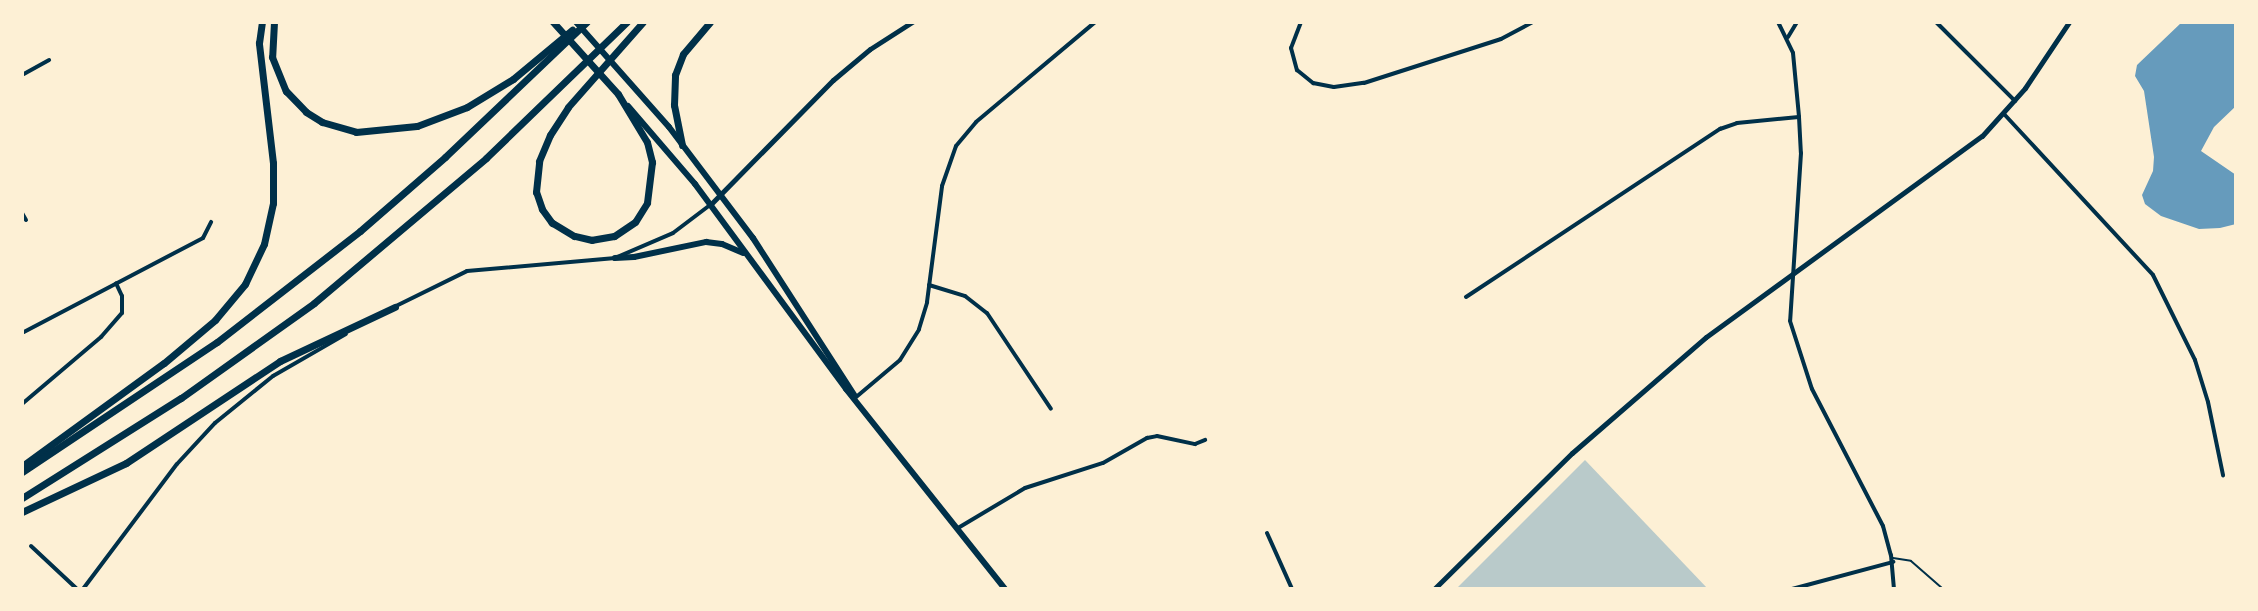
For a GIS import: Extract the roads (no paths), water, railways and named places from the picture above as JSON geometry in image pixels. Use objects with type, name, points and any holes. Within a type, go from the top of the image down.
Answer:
[{"type":"highway","points":[[22,469],[173,356],[215,320],[245,284],[264,244],[273,203],[273,163],[259,43],[262,22]]},
{"type":"highway","points":[[274,22],[271,45],[275,69],[293,100],[322,122],[356,132],[391,131],[442,118],[498,89],[544,57]]},
{"type":"highway","points":[[553,22],[618,94],[647,142],[652,162],[651,190],[635,222],[614,236],[592,240],[558,228],[542,209],[536,192],[537,171],[544,149],[580,92],[631,35],[643,22]]},
{"type":"highway","points":[[22,469],[205,350],[280,295],[435,166],[544,57],[585,22]]},
{"type":"highway","points":[[682,145],[674,105],[675,75],[683,54],[710,22]]},
{"type":"highway","points":[[22,498],[168,406],[314,303],[400,233],[625,24]]},
{"type":"highway","points":[[22,512],[126,463],[280,361],[395,307]]},
{"type":"main road","points":[[576,22],[682,145],[720,195],[766,258],[855,398]]},
{"type":"main road","points":[[618,94],[710,205],[855,398],[1005,589]]},
{"type":"main road","points":[[615,258],[706,242],[722,244],[747,255]]},
{"type":"street","points":[[83,589],[177,464],[226,412],[281,371],[467,271],[615,258],[673,233],[710,205],[833,80],[870,49],[912,22]]},
{"type":"street","points":[[855,398],[891,369],[908,350],[923,318],[942,186],[956,146],[976,122],[1095,22]]},
{"type":"street","points":[[1301,22],[1291,48],[1297,70],[1313,83],[1334,87],[1364,83],[1501,39],[1533,22]]},
{"type":"street","points":[[1778,22],[1788,37],[1795,65],[1801,153],[1790,321],[1812,389],[1878,515],[1892,560],[1894,589]]},
{"type":"street","points":[[1788,37],[1797,22]]},
{"type":"street","points":[[1936,22],[2015,101]]},
{"type":"street","points":[[1434,589],[1607,420],[1706,337],[1982,136],[2015,101],[2069,22]]},
{"type":"street","points":[[22,75],[49,60]]},
{"type":"street","points":[[2004,114],[2153,275],[2195,360],[2208,402],[2223,475]]},
{"type":"street","points":[[1466,297],[1720,129],[1737,123],[1799,117]]},
{"type":"street","points":[[22,213],[26,220]]},
{"type":"street","points":[[22,333],[203,238],[211,222]]},
{"type":"street","points":[[22,404],[101,337],[123,311],[116,283]]},
{"type":"street","points":[[929,285],[965,296],[987,313],[1051,409]]},
{"type":"street","points":[[958,528],[1025,488],[1103,463],[1147,438],[1157,436],[1195,444],[1205,440]]},
{"type":"street","points":[[1267,533],[1292,589]]},
{"type":"street","points":[[31,546],[77,589]]},
{"type":"street","points":[[1792,589],[1892,560]]},
{"type":"lane","points":[[1892,560],[1911,561],[1943,589]]},
{"type":"water","points":[[2182,22],[2236,22],[2236,106],[2214,127],[2201,151],[2236,175],[2236,224],[2220,228],[2199,229],[2161,216],[2145,204],[2142,195],[2153,171],[2154,157],[2144,91],[2135,76],[2137,65]]}]
